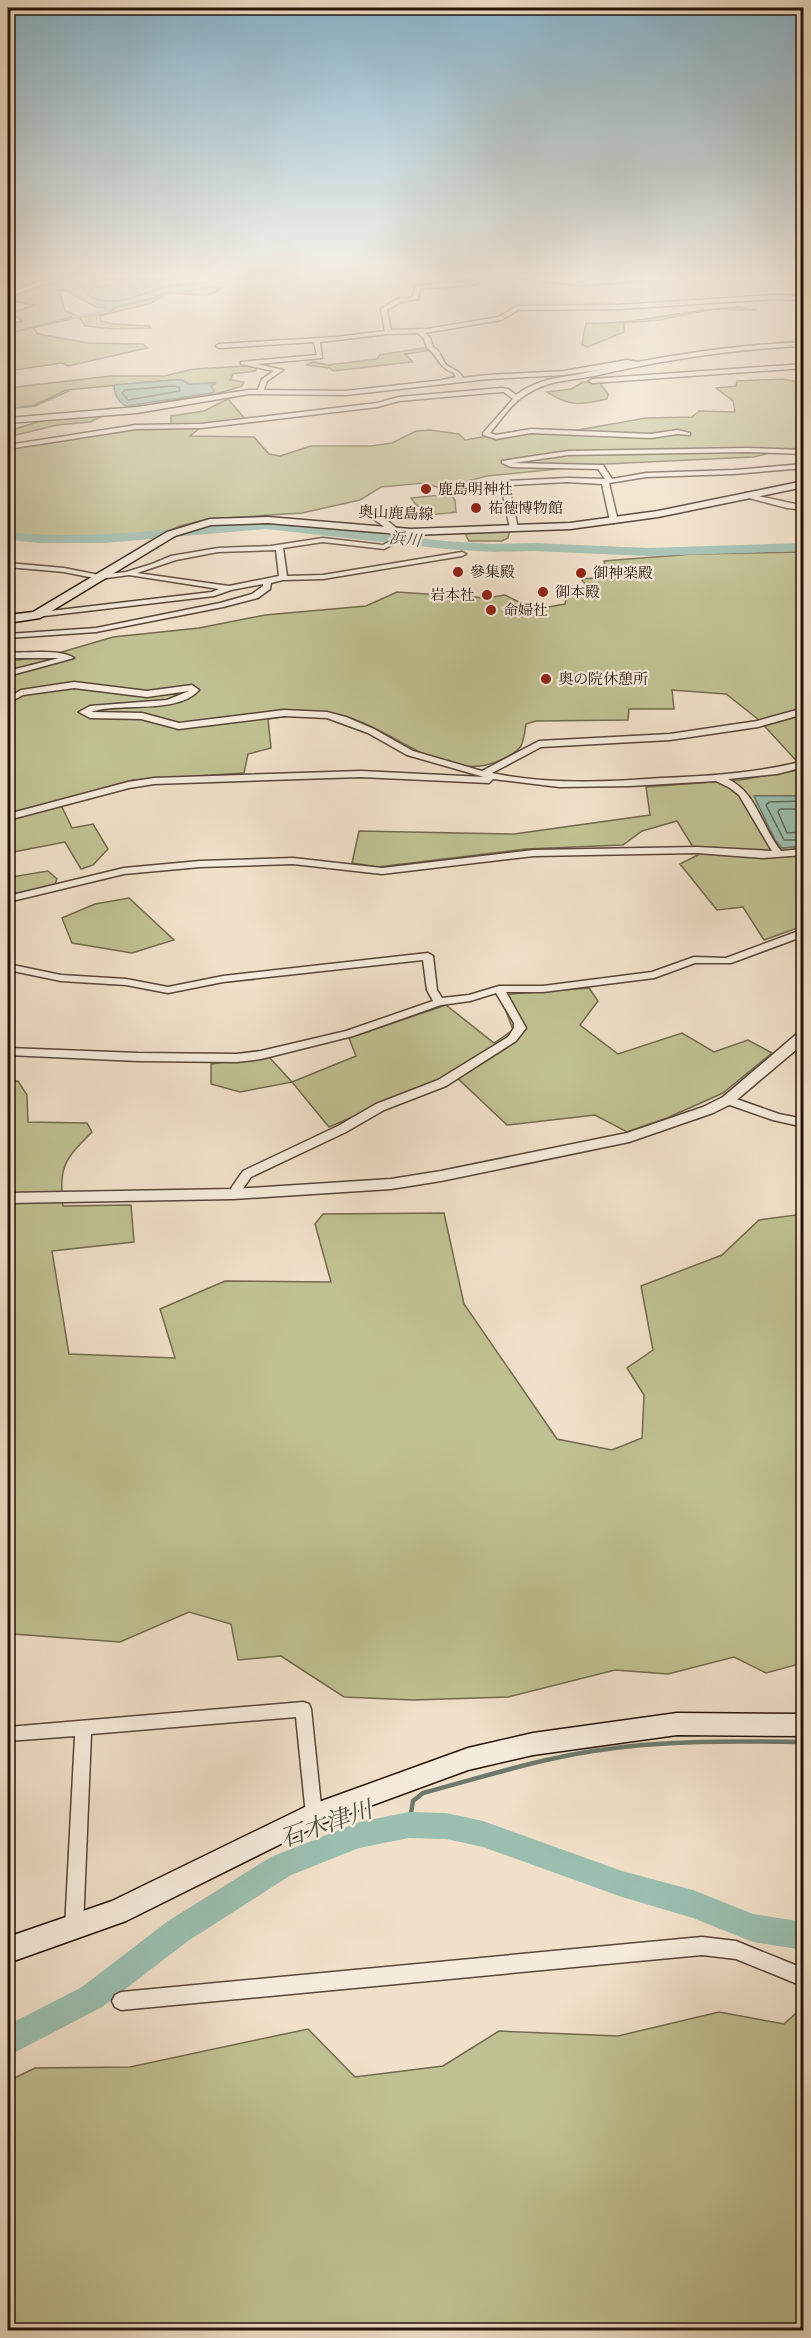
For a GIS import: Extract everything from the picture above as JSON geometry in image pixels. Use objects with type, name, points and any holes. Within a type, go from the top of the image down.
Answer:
[{"type":"main road","name":"奥山鹿島線","points":[[8,619],[36,615],[171,534],[196,525],[226,520],[258,519],[402,533],[514,528],[614,521],[804,484]]},
{"type":"main road","points":[[8,1950],[117,1912],[314,1815],[468,1759],[532,1744],[677,1724],[804,1725]]},
{"type":"street","points":[[260,392],[263,383]]},
{"type":"street","points":[[8,421],[137,410],[260,392],[327,394],[446,383]]},
{"type":"street","points":[[542,383],[516,398],[485,434],[496,437],[531,431],[651,436],[677,432],[688,434],[685,438],[568,450],[566,452],[568,453]]},
{"type":"street","points":[[8,447],[136,427],[201,426],[377,405],[399,399],[501,390],[506,390],[516,398]]},
{"type":"street","points":[[605,482],[609,480],[600,467],[511,465],[504,462],[568,453],[747,450],[804,452]]},
{"type":"street","points":[[514,528],[505,486],[510,483],[567,480],[605,482],[646,475],[716,473],[804,466]]},
{"type":"street","points":[[605,482],[614,521]]},
{"type":"street","points":[[748,495],[787,506],[804,508]]},
{"type":"street","points":[[8,565],[64,570],[99,577],[126,574],[174,558],[233,548],[279,548],[322,540],[386,545],[402,533],[372,513]]},
{"type":"street","points":[[386,545],[396,565]]},
{"type":"street","points":[[279,548],[283,578]]},
{"type":"street","points":[[36,615],[177,599],[283,578],[323,578],[462,554]]},
{"type":"street","points":[[126,574],[227,589],[235,601]]},
{"type":"street","points":[[8,636],[96,630],[261,594],[267,587],[267,583]]},
{"type":"street","points":[[8,655],[28,657],[64,655],[70,658],[8,673]]},
{"type":"street","points":[[8,701],[21,693],[74,685],[147,694],[192,688],[195,690],[192,693],[168,702],[90,709],[83,712],[90,716],[142,716],[170,726],[284,713],[327,715],[371,731],[410,753],[484,774],[495,777],[577,784],[717,778],[777,771],[804,764]]},
{"type":"street","points":[[484,774],[539,744],[670,737],[758,724],[804,711]]},
{"type":"street","points":[[8,817],[128,785],[154,781],[361,774],[477,781],[495,777]]},
{"type":"street","points":[[717,778],[735,787],[751,807],[767,843],[779,854]]},
{"type":"street","points":[[8,899],[124,871],[200,864],[293,861],[382,871],[534,853],[697,850],[763,855],[804,852]]},
{"type":"street","points":[[8,1052],[237,1058],[349,1034],[439,1002],[499,989],[543,989],[654,975],[694,960],[727,961],[804,932]]},
{"type":"street","points":[[8,967],[61,978],[126,982],[168,990],[223,980],[428,956],[432,990],[439,1002]]},
{"type":"street","points":[[233,1194],[248,1174],[342,1130],[380,1107],[442,1083],[512,1039],[520,1028],[519,1023],[499,989]]},
{"type":"street","points":[[8,1198],[233,1194],[391,1184],[441,1176],[629,1137],[677,1123],[728,1100],[804,1035]]},
{"type":"street","points":[[728,1100],[777,1117],[804,1122]]},
{"type":"street","points":[[8,1734],[303,1709],[314,1815]]},
{"type":"street","points":[[74,1928],[83,1727]]},
{"type":"street","points":[[121,2001],[702,1946],[736,1950],[795,1974],[804,1974]]},
{"type":"green space","points":[[50,383],[140,383],[66,390],[35,405],[15,408],[14,411],[8,410],[8,388]]},
{"type":"green space","points":[[216,383],[243,383],[242,386],[223,392],[186,400],[166,401],[212,393],[210,386]]},
{"type":"green space","points":[[581,383],[600,383],[608,394],[607,399],[576,403],[562,400],[547,392],[571,389]]},
{"type":"green space","points":[[737,383],[803,383],[803,448],[753,457],[606,464],[487,476],[437,487],[424,483],[381,487],[360,500],[302,513],[208,519],[180,526],[162,534],[82,537],[20,535],[8,532],[8,446],[135,426],[171,424],[171,416],[204,411],[228,399],[245,419],[205,424],[190,436],[254,437],[269,454],[280,456],[311,446],[371,446],[392,443],[416,431],[430,430],[459,434],[465,440],[528,429],[578,430],[646,418],[692,417],[699,411],[735,412],[733,401],[716,388],[736,386]]},
{"type":"green space","points":[[107,414],[90,422],[57,425],[8,437],[8,431],[48,419]]},
{"type":"green space","points":[[450,494],[455,500],[456,512],[441,514],[425,512],[411,498]]},
{"type":"green space","points":[[510,530],[508,538],[502,541],[469,541],[466,536],[468,532]]},
{"type":"green space","points":[[803,552],[803,768],[759,720],[726,694],[672,690],[674,709],[629,709],[628,720],[536,721],[526,724],[523,742],[515,752],[483,766],[463,766],[444,762],[368,725],[340,715],[320,713],[299,715],[268,719],[271,748],[248,754],[244,773],[133,780],[68,798],[62,807],[72,828],[93,824],[108,849],[93,865],[81,869],[65,842],[8,853],[8,661],[45,657],[113,637],[199,628],[265,615],[366,606],[397,592],[487,598],[505,595],[523,604],[548,607],[565,604],[568,590],[586,585],[581,579],[608,577],[604,561],[693,554]]},
{"type":"green space","points":[[803,769],[803,796],[755,796],[775,840],[782,848],[803,846],[803,926],[764,940],[743,907],[717,910],[680,864],[698,855],[677,821],[642,831],[623,845],[526,849],[378,867],[352,863],[359,831],[514,834],[650,815],[646,787],[740,780]]},
{"type":"green space","points":[[8,869],[12,877],[48,871],[57,879],[53,889],[14,899],[10,915],[8,915]]},
{"type":"green space","points":[[129,898],[174,940],[132,953],[72,943],[62,918],[95,904]]},
{"type":"green space","points":[[589,988],[598,1001],[580,1025],[618,1054],[682,1033],[714,1052],[748,1040],[772,1053],[723,1093],[667,1118],[627,1132],[595,1115],[507,1125],[453,1074],[329,1127],[292,1082],[356,1056],[349,1038],[446,1005],[494,1043],[513,1030],[500,995]]},
{"type":"green space","points":[[269,1057],[292,1082],[240,1092],[211,1084],[211,1064]]},
{"type":"green space","points":[[8,1081],[18,1081],[27,1095],[28,1122],[87,1123],[92,1132],[69,1157],[66,1164],[62,1182],[63,1206],[131,1205],[134,1242],[52,1251],[69,1354],[175,1358],[160,1309],[225,1281],[331,1282],[315,1224],[323,1214],[444,1213],[464,1304],[557,1439],[612,1450],[642,1438],[644,1395],[627,1368],[653,1350],[641,1286],[722,1255],[759,1220],[803,1214],[803,1663],[766,1673],[734,1657],[668,1674],[615,1670],[508,1697],[413,1700],[344,1697],[281,1656],[238,1660],[231,1624],[189,1612],[120,1642],[13,1634],[8,1636]]},
{"type":"green space","points":[[803,2007],[803,2330],[8,2330],[8,2081],[35,2068],[130,2067],[308,2029],[355,2077],[443,2066],[499,2031],[618,2036],[719,2012],[784,2024]]},
{"type":"water","points":[[216,383],[211,386],[214,391],[212,393],[127,406],[119,400],[114,385]]},
{"type":"water","points":[[754,796],[803,796],[803,846],[782,848],[775,840]]},
{"type":"waterway","points":[[8,409],[35,406],[69,391]]},
{"type":"waterway","name":"浜川","points":[[8,536],[72,541],[266,525],[445,545],[493,548],[534,547],[647,552],[804,547]]},
{"type":"waterway","points":[[409,1825],[413,1801],[423,1793],[550,1759],[619,1747],[672,1743],[804,1742]]},
{"type":"waterway","name":"石木津川","points":[[8,2041],[92,1997],[178,1931],[281,1866],[359,1835],[409,1825],[446,1826],[483,1834],[622,1884],[693,1904],[753,1928],[804,1936]]},
{"type":"place","name":"鹿島明神社","points":[[426,489]]},
{"type":"place","name":"祐徳博物館","points":[[476,508]]},
{"type":"place","name":"參集殿","points":[[458,572]]},
{"type":"place","name":"御神楽殿","points":[[581,573]]},
{"type":"place","name":"御本殿","points":[[543,592]]},
{"type":"place","name":"岩本社","points":[[487,595]]},
{"type":"place","name":"命婦社","points":[[491,610]]},
{"type":"place","name":"奥の院休憩所","points":[[546,679]]}]
